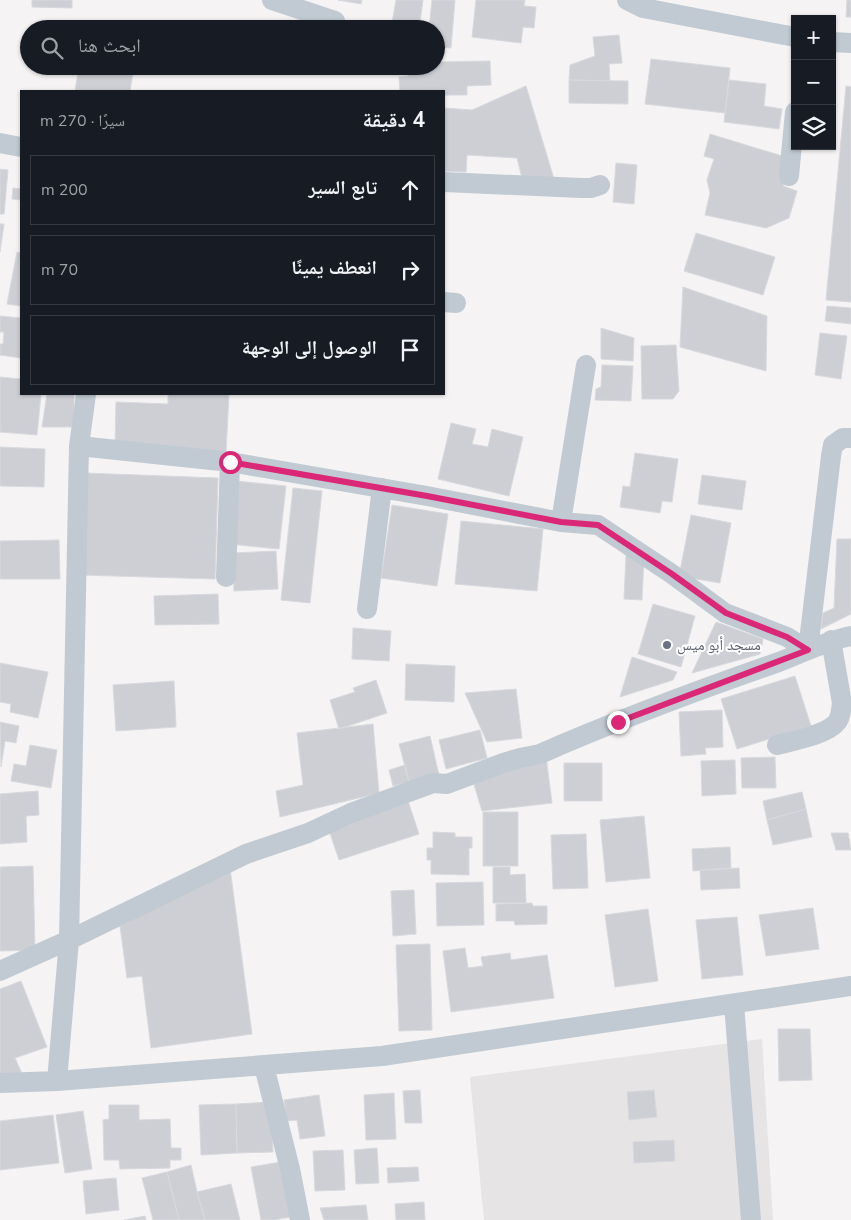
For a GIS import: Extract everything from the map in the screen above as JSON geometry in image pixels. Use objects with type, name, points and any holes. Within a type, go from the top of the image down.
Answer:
[{"type":"street","points":[[272,0],[332,20]]},
{"type":"street","points":[[638,3],[791,36]]},
{"type":"street","points":[[836,42],[851,43]]},
{"type":"street","points":[[0,143],[20,147]]},
{"type":"street","points":[[789,176],[791,150]]},
{"type":"street","points":[[445,182],[582,188],[600,185]]},
{"type":"street","points":[[561,522],[586,365]]},
{"type":"street","points":[[58,1081],[68,940],[79,446],[86,395]]},
{"type":"street","points":[[808,650],[830,456],[833,445],[843,438],[851,438]]},
{"type":"street","points":[[79,446],[230,462],[382,488],[561,522],[598,525],[672,574],[726,613],[787,637],[808,650]]},
{"type":"street","points":[[226,577],[230,462]]},
{"type":"street","points":[[367,609],[382,488]]},
{"type":"street","points":[[0,971],[246,854],[308,833],[350,813],[433,783],[447,784],[503,763],[540,754],[704,688],[831,640],[851,636]]},
{"type":"street","points":[[777,745],[823,732],[835,725],[838,720],[842,703],[831,640]]},
{"type":"street","points":[[0,1083],[58,1081],[382,1056],[851,986]]},
{"type":"street","points":[[734,1004],[751,1220]]},
{"type":"street","points":[[264,1066],[290,1168],[300,1220]]},
{"type":"shaded area","points":[[762,1039],[773,1220],[484,1220],[470,1077]]},
{"type":"building","points":[[32,0],[72,0],[72,8],[32,7]]},
{"type":"building","points":[[338,0],[362,0],[361,4]]},
{"type":"building","points":[[396,0],[423,0],[420,20],[393,20]]},
{"type":"building","points":[[432,0],[455,0],[451,48],[445,48],[445,20],[430,20]]},
{"type":"building","points":[[476,0],[525,0],[524,6],[536,7],[534,28],[523,27],[521,43],[472,37]]},
{"type":"building","points":[[847,0],[851,0],[851,17],[846,17]]},
{"type":"building","points":[[619,35],[622,63],[609,64],[610,81],[569,80],[570,65],[595,56],[593,37]]},
{"type":"building","points":[[651,59],[730,68],[725,113],[645,104]]},
{"type":"building","points":[[490,61],[491,85],[467,86],[467,95],[445,95],[445,90],[400,90],[399,77],[408,75],[445,75],[445,62]]},
{"type":"building","points":[[78,75],[133,75],[130,90],[75,90]]},
{"type":"building","points":[[569,80],[628,81],[628,104],[569,103]]},
{"type":"building","points":[[729,80],[766,84],[764,106],[782,109],[779,129],[724,122]]},
{"type":"building","points":[[526,86],[554,179],[522,178],[517,158],[467,155],[466,172],[445,171],[445,108],[472,110]]},
{"type":"building","points":[[846,86],[851,87],[851,302],[826,300]]},
{"type":"building","points":[[710,134],[792,159],[783,186],[797,191],[789,218],[766,228],[705,215],[710,193],[707,180],[714,159],[704,156]]},
{"type":"building","points":[[616,163],[637,165],[634,204],[613,202]]},
{"type":"building","points":[[0,169],[8,170],[4,214],[0,214]]},
{"type":"building","points":[[13,188],[20,189],[20,200],[12,199]]},
{"type":"building","points":[[0,224],[4,224],[0,252]]},
{"type":"building","points":[[696,233],[775,257],[763,295],[684,271]]},
{"type":"building","points":[[17,252],[20,253],[20,306],[7,304]]},
{"type":"building","points":[[683,287],[767,316],[766,371],[680,347]]},
{"type":"building","points":[[827,306],[851,308],[851,324],[825,321]]},
{"type":"building","points":[[0,316],[20,318],[20,358],[0,355],[0,344],[3,344],[4,332],[0,332]]},
{"type":"building","points":[[601,328],[634,338],[633,361],[601,359]]},
{"type":"building","points":[[820,333],[847,336],[841,379],[815,375]]},
{"type":"building","points":[[676,345],[679,391],[673,399],[642,399],[641,346]]},
{"type":"building","points":[[602,365],[633,366],[631,401],[595,400],[596,389],[601,387]]},
{"type":"building","points":[[0,377],[20,379],[20,395],[41,395],[37,435],[0,432]]},
{"type":"building","points":[[47,395],[74,395],[74,427],[42,427]]},
{"type":"building","points":[[168,395],[229,395],[226,452],[115,446],[116,402],[168,404]]},
{"type":"building","points":[[451,423],[476,429],[472,444],[488,447],[492,429],[523,437],[509,496],[438,479]]},
{"type":"building","points":[[0,447],[45,449],[44,487],[0,486]]},
{"type":"building","points":[[635,453],[678,459],[672,502],[662,501],[660,513],[620,507],[623,486],[630,487]]},
{"type":"building","points":[[84,473],[218,478],[215,579],[81,575]]},
{"type":"building","points":[[702,475],[746,481],[742,510],[698,504]]},
{"type":"building","points":[[236,481],[286,486],[279,549],[229,544]]},
{"type":"building","points":[[293,488],[322,491],[310,603],[281,600]]},
{"type":"building","points":[[392,505],[448,514],[437,586],[381,578]]},
{"type":"building","points":[[691,515],[731,523],[720,583],[679,576]]},
{"type":"building","points":[[461,521],[543,529],[537,591],[455,584]]},
{"type":"building","points":[[837,539],[851,539],[851,614],[821,629],[823,613],[834,608]]},
{"type":"building","points":[[59,540],[60,579],[0,579],[0,541]]},
{"type":"building","points":[[276,551],[278,589],[234,591],[233,553]]},
{"type":"building","points":[[626,555],[644,556],[642,600],[624,599]]},
{"type":"building","points":[[218,594],[219,624],[155,625],[154,596]]},
{"type":"building","points":[[653,604],[695,616],[681,667],[638,654]]},
{"type":"building","points":[[716,622],[763,639],[760,654],[692,673]]},
{"type":"building","points":[[353,628],[391,631],[389,661],[352,659]]},
{"type":"building","points":[[632,657],[677,672],[673,680],[620,697]]},
{"type":"building","points":[[0,663],[48,672],[38,718],[10,712],[11,704],[0,702]]},
{"type":"building","points":[[406,664],[455,666],[454,702],[405,700]]},
{"type":"building","points":[[795,676],[811,726],[737,749],[721,699]]},
{"type":"building","points":[[376,680],[387,713],[339,729],[330,700],[355,692],[353,688]]},
{"type":"building","points":[[174,681],[176,727],[116,731],[113,685]]},
{"type":"building","points":[[516,689],[522,738],[487,742],[465,693]]},
{"type":"building","points":[[722,710],[723,747],[705,748],[706,754],[681,756],[679,712]]},
{"type":"building","points":[[0,722],[19,726],[16,743],[5,741],[1,767]]},
{"type":"building","points":[[373,724],[379,793],[280,817],[276,791],[303,785],[297,733]]},
{"type":"building","points":[[480,730],[487,758],[446,769],[439,740]]},
{"type":"building","points":[[430,736],[439,775],[409,782],[399,744]]},
{"type":"building","points":[[30,745],[57,750],[51,788],[11,781],[14,764],[26,766]]},
{"type":"building","points":[[546,756],[552,803],[482,811],[473,781]]},
{"type":"building","points":[[775,757],[776,788],[742,788],[741,758]]},
{"type":"building","points":[[735,760],[736,794],[702,796],[701,761]]},
{"type":"building","points":[[564,763],[602,763],[602,801],[564,801]]},
{"type":"building","points":[[405,765],[409,782],[393,786],[389,770]]},
{"type":"building","points":[[38,791],[39,815],[26,816],[27,842],[0,844],[0,794]]},
{"type":"building","points":[[802,792],[806,809],[767,820],[763,801]]},
{"type":"building","points":[[408,801],[419,834],[339,860],[328,827]]},
{"type":"building","points":[[806,809],[812,837],[773,845],[767,820]]},
{"type":"building","points":[[483,812],[518,812],[518,866],[483,866]]},
{"type":"building","points":[[644,816],[650,878],[606,882],[600,820]]},
{"type":"building","points":[[433,832],[455,833],[455,837],[472,837],[472,848],[469,848],[469,875],[431,874],[431,860],[427,860],[427,848],[433,848]]},
{"type":"building","points":[[831,833],[848,833],[851,850],[836,850]]},
{"type":"building","points":[[586,834],[588,888],[553,889],[551,835]]},
{"type":"building","points":[[730,847],[731,868],[693,871],[692,849]]},
{"type":"building","points":[[33,866],[35,950],[0,951],[0,867]]},
{"type":"building","points":[[493,867],[510,867],[510,875],[525,874],[526,903],[493,903]]},
{"type":"building","points":[[230,868],[252,1034],[151,1048],[142,976],[127,978],[120,926]]},
{"type":"building","points":[[739,868],[740,888],[701,890],[700,870]]},
{"type":"building","points":[[483,882],[484,925],[437,926],[436,883]]},
{"type":"building","points":[[414,890],[416,934],[393,936],[391,891]]},
{"type":"building","points":[[532,903],[533,906],[547,906],[547,924],[515,925],[514,921],[496,921],[496,904]]},
{"type":"building","points":[[813,908],[819,949],[766,956],[759,915]]},
{"type":"building","points":[[648,909],[658,981],[615,987],[605,915]]},
{"type":"building","points":[[737,917],[743,975],[702,979],[696,920]]},
{"type":"building","points":[[430,944],[432,1030],[399,1031],[396,945]]},
{"type":"building","points":[[465,948],[468,968],[483,966],[481,957],[510,953],[511,960],[547,955],[554,998],[451,1012],[443,951]]},
{"type":"building","points":[[21,981],[47,1047],[15,1058],[24,1078],[0,1078],[0,989]]},
{"type":"building","points":[[778,1029],[810,1029],[812,1080],[779,1081]]},
{"type":"building","points":[[420,1090],[422,1123],[405,1123],[403,1091]]},
{"type":"building","points":[[654,1090],[657,1117],[629,1120],[627,1092]]},
{"type":"building","points":[[394,1093],[396,1139],[366,1140],[364,1095]]},
{"type":"building","points":[[319,1095],[325,1136],[300,1139],[297,1120],[287,1121],[284,1100]]},
{"type":"building","points":[[270,1102],[273,1152],[237,1153],[236,1104]]},
{"type":"building","points":[[236,1104],[237,1153],[201,1155],[199,1105]]},
{"type":"building","points":[[109,1105],[139,1105],[139,1120],[170,1119],[171,1148],[181,1148],[181,1160],[170,1160],[170,1168],[120,1169],[119,1160],[104,1160],[103,1120],[109,1119]]},
{"type":"building","points":[[83,1111],[92,1169],[65,1173],[56,1115]]},
{"type":"building","points":[[53,1115],[59,1163],[0,1170],[0,1121]]},
{"type":"building","points":[[674,1140],[675,1161],[634,1163],[633,1142]]},
{"type":"building","points":[[377,1148],[379,1183],[356,1184],[354,1150]]},
{"type":"building","points":[[343,1150],[345,1190],[315,1191],[313,1151]]},
{"type":"building","points":[[287,1161],[297,1216],[261,1220],[251,1167]]},
{"type":"building","points":[[191,1165],[205,1220],[179,1220],[167,1172]]},
{"type":"building","points":[[418,1167],[419,1181],[388,1183],[387,1168]]},
{"type":"building","points":[[167,1172],[179,1220],[153,1220],[142,1178]]},
{"type":"building","points":[[116,1178],[119,1210],[86,1214],[83,1181]]},
{"type":"building","points":[[231,1184],[240,1220],[205,1220],[197,1192]]},
{"type":"building","points":[[424,1202],[425,1220],[396,1220],[395,1204]]},
{"type":"building","points":[[366,1205],[368,1220],[324,1220],[320,1208]]},
{"type":"building","points":[[145,1216],[146,1220],[124,1220]]},
{"type":"place","name":"مسجد أبو ميس","points":[[667,645]]},
{"type":"route","points":[[230,462],[427,496],[561,522],[598,525],[629,544],[726,613],[787,637],[808,650],[618,722]]}]
